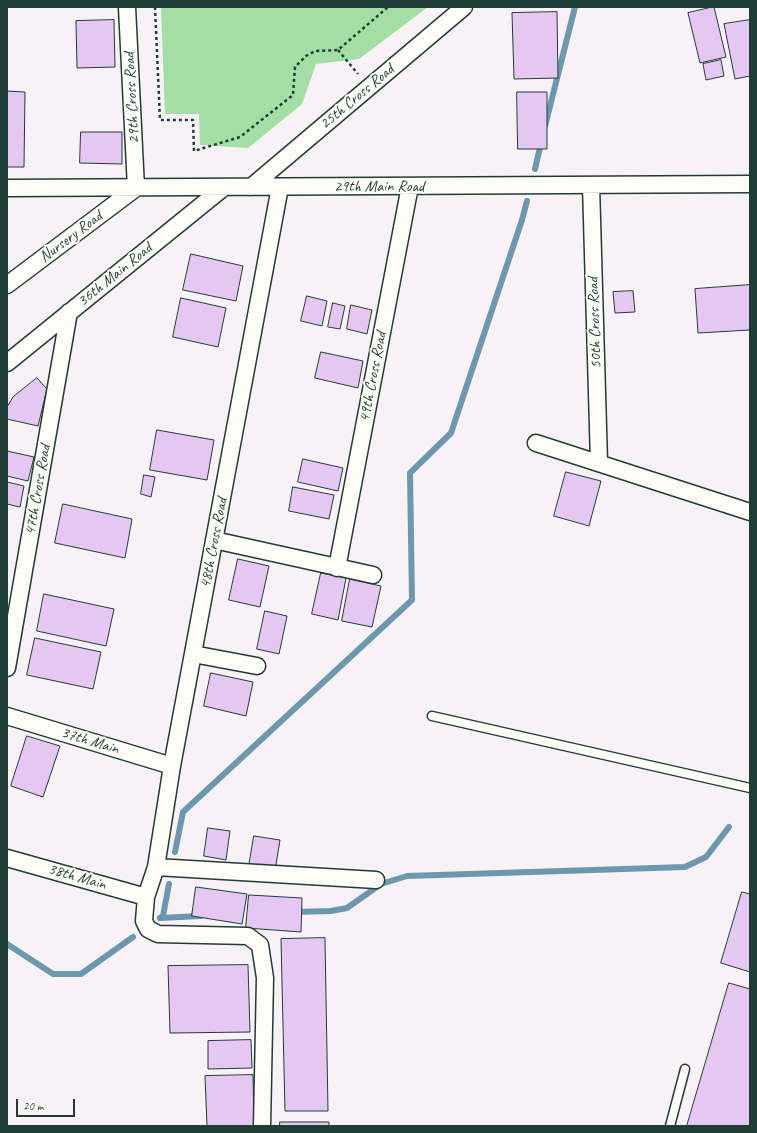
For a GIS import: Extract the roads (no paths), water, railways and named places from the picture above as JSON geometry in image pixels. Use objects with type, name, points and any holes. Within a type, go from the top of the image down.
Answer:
[{"type":"street","name":"29th Cross Road","points":[[127,7],[136,188]]},
{"type":"street","name":"25th Cross Road","points":[[251,187],[464,7]]},
{"type":"street","name":"29th Main Road","points":[[7,188],[750,184]]},
{"type":"street","name":"50th Cross Road","points":[[591,185],[599,462]]},
{"type":"street","name":"49th Cross Road","points":[[337,568],[410,186]]},
{"type":"street","name":"48th Cross Road","points":[[262,1126],[265,978],[260,945],[248,936],[158,934],[148,929],[144,921],[146,897],[156,867],[172,766],[280,187]]},
{"type":"street","name":"Nursery Road","points":[[7,285],[136,188]]},
{"type":"street","name":"36th Main Road","points":[[7,363],[223,188]]},
{"type":"street","name":"47th Cross Road","points":[[7,668],[69,312]]},
{"type":"street","points":[[536,443],[599,462],[750,512]]},
{"type":"street","points":[[214,540],[373,575]]},
{"type":"street","points":[[193,654],[257,666]]},
{"type":"street","name":"37th Main","points":[[7,716],[172,766]]},
{"type":"street","name":"38th Main","points":[[7,858],[146,897]]},
{"type":"street","points":[[156,867],[376,880]]},
{"type":"lane","points":[[432,716],[750,788]]},
{"type":"lane","points":[[670,1126],[685,1069]]},
{"type":"waterway","points":[[545,126],[575,7]]},
{"type":"waterway","points":[[535,169],[541,143]]},
{"type":"waterway","points":[[175,852],[183,812],[412,600],[410,473],[451,433],[527,201]]},
{"type":"waterway","points":[[294,912],[331,911],[347,908],[381,884],[407,876],[685,867],[706,857],[729,827]]},
{"type":"waterway","points":[[160,918],[163,916],[169,884]]},
{"type":"waterway","points":[[160,918],[201,916]]},
{"type":"waterway","points":[[7,944],[53,974],[81,974],[133,937]]}]
